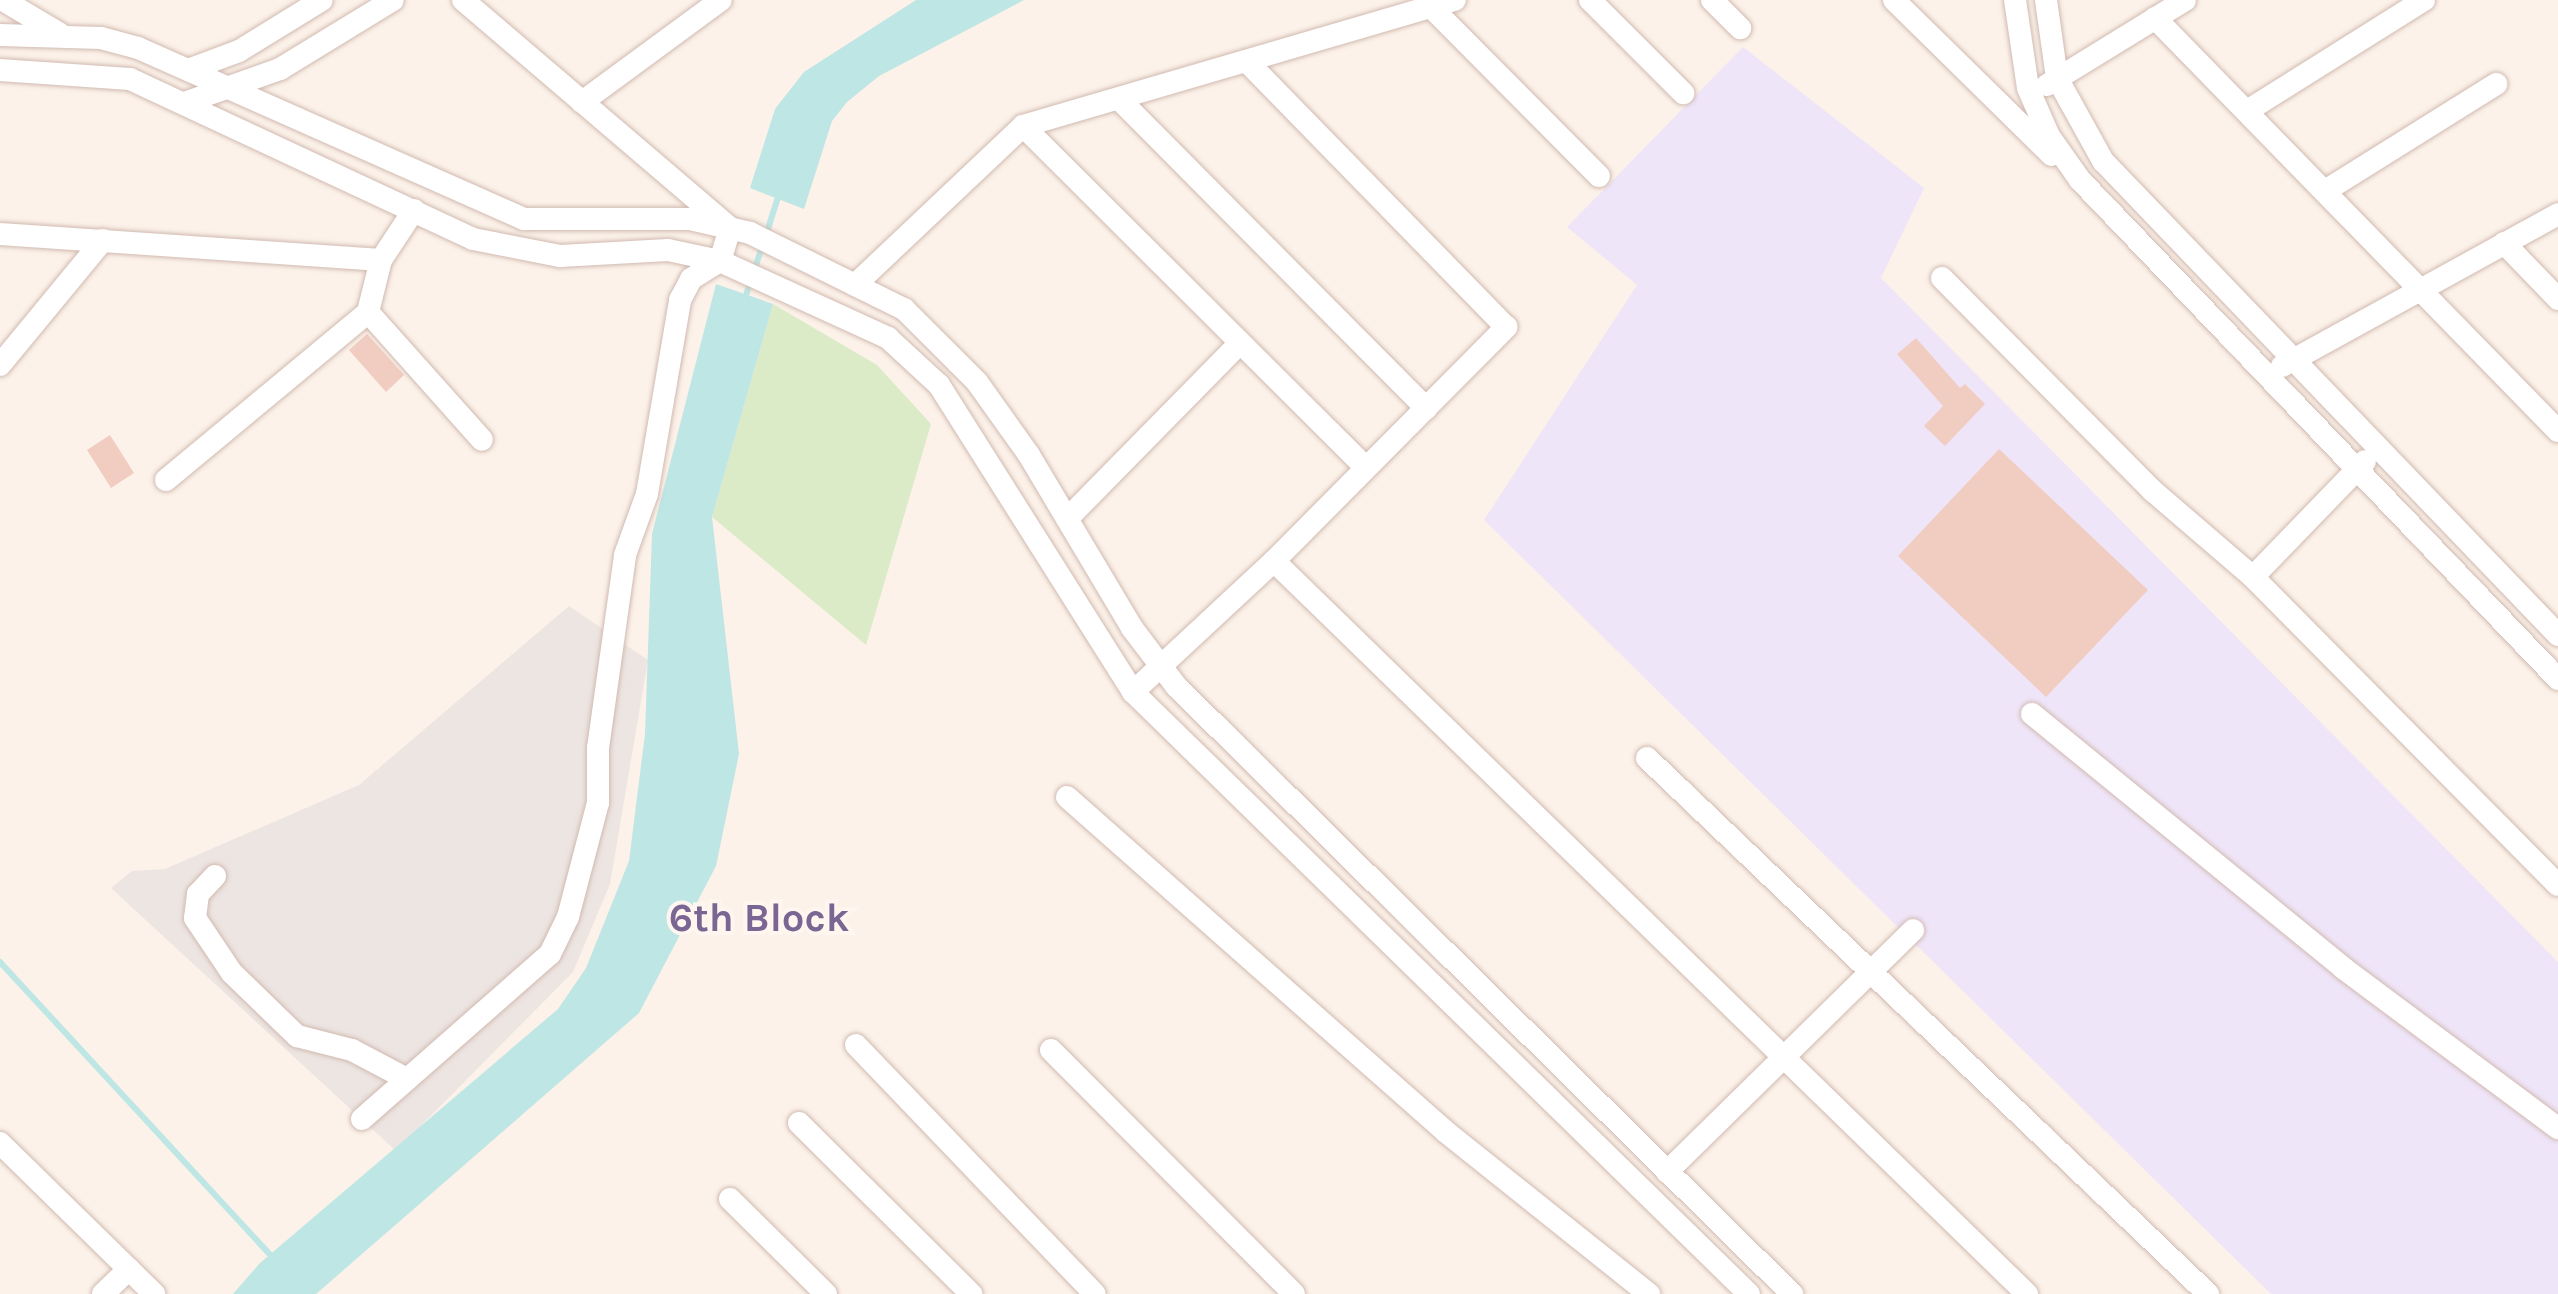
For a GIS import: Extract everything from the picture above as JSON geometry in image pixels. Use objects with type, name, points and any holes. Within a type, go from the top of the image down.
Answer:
[{"type":"street","points":[[3,0],[64,36]]},
{"type":"street","points":[[141,83],[239,51],[322,0]]},
{"type":"street","points":[[187,102],[280,69],[392,0]]},
{"type":"street","points":[[462,0],[730,228]]},
{"type":"street","points":[[582,102],[720,0]]},
{"type":"street","points":[[1590,0],[1682,92]]},
{"type":"street","points":[[1712,0],[1740,28]]},
{"type":"street","points":[[1894,0],[2098,200],[2558,679]]},
{"type":"street","points":[[2015,0],[2031,95],[2064,159],[2098,200]]},
{"type":"street","points":[[2046,0],[2057,78],[2103,161],[2558,635]]},
{"type":"street","points":[[2031,95],[2184,0]]},
{"type":"street","points":[[2247,112],[2424,0]]},
{"type":"street","points":[[856,285],[1023,126],[1445,5],[1599,176]]},
{"type":"street","points":[[2156,18],[2558,431]]},
{"type":"street","points":[[0,35],[101,38],[193,69],[466,198],[524,219],[690,219],[730,228],[904,309],[977,382],[1160,667],[1792,1294]]},
{"type":"street","points":[[1133,692],[1274,561],[1506,327],[1249,64]]},
{"type":"street","points":[[0,70],[141,83],[472,238],[546,254],[668,250],[720,261],[888,338],[940,385],[1133,692],[1748,1294]]},
{"type":"street","points":[[2325,191],[2496,84]]},
{"type":"street","points":[[1119,100],[1426,408]]},
{"type":"street","points":[[1023,126],[1366,468]]},
{"type":"street","points":[[166,480],[368,312],[381,260],[414,210]]},
{"type":"street","points":[[2266,375],[2558,214]]},
{"type":"street","points":[[362,1119],[550,954],[568,918],[598,803],[598,748],[625,555],[647,494],[680,300],[692,279],[720,261],[730,228]]},
{"type":"street","points":[[0,234],[381,260]]},
{"type":"street","points":[[0,365],[103,240]]},
{"type":"street","points":[[2504,244],[2558,300]]},
{"type":"street","points":[[1942,278],[2153,491],[2253,577],[2558,885]]},
{"type":"street","points":[[368,312],[482,440]]},
{"type":"street","points":[[1067,519],[1240,343]]},
{"type":"street","points":[[2253,577],[2378,448]]},
{"type":"street","points":[[1274,561],[2026,1294]]},
{"type":"street","points":[[2032,714],[2343,968],[2558,1128]]},
{"type":"street","points":[[1647,758],[2208,1294]]},
{"type":"street","points":[[1068,797],[1446,1132],[1649,1294]]},
{"type":"street","points":[[215,876],[198,894],[194,918],[232,973],[297,1036],[352,1050],[407,1080]]},
{"type":"street","points":[[1666,1172],[1914,930]]},
{"type":"street","points":[[856,1045],[1096,1294]]},
{"type":"street","points":[[1051,1050],[1294,1294]]},
{"type":"street","points":[[799,1123],[970,1294]]},
{"type":"street","points":[[0,1143],[138,1285],[103,1294]]},
{"type":"street","points":[[730,1199],[826,1294]]},
{"type":"shaded area","points":[[1743,47],[1924,188],[1881,278],[2558,962],[2558,1294],[2271,1294],[1484,520],[1637,285],[1567,227]]},
{"type":"shaded area","points":[[569,606],[648,660],[610,884],[573,972],[396,1151],[111,888],[132,871],[165,869],[359,785]]},
{"type":"green space","points":[[773,304],[877,365],[931,424],[866,645],[712,517]]},
{"type":"water","points":[[916,0],[1024,0],[879,76],[847,102],[832,121],[804,209],[750,188],[775,109],[804,72]]},
{"type":"water","points":[[716,284],[773,304],[712,517],[739,754],[716,866],[639,1013],[316,1294],[233,1294],[260,1263],[558,1009],[586,968],[629,861],[645,734],[652,534]]},
{"type":"building","points":[[367,334],[404,375],[386,392],[349,350]]},
{"type":"building","points":[[1916,338],[1960,388],[1965,384],[1985,404],[1945,446],[1924,426],[1943,406],[1897,354]]},
{"type":"building","points":[[110,435],[134,473],[111,488],[87,450]]},
{"type":"building","points":[[1999,449],[2148,590],[2046,697],[1898,556]]},
{"type":"waterway","points":[[766,235],[779,194]]},
{"type":"waterway","points":[[744,301],[762,247]]},
{"type":"waterway","points":[[0,962],[274,1259]]},
{"type":"district","name":"6th Block","points":[[759,918]]}]
